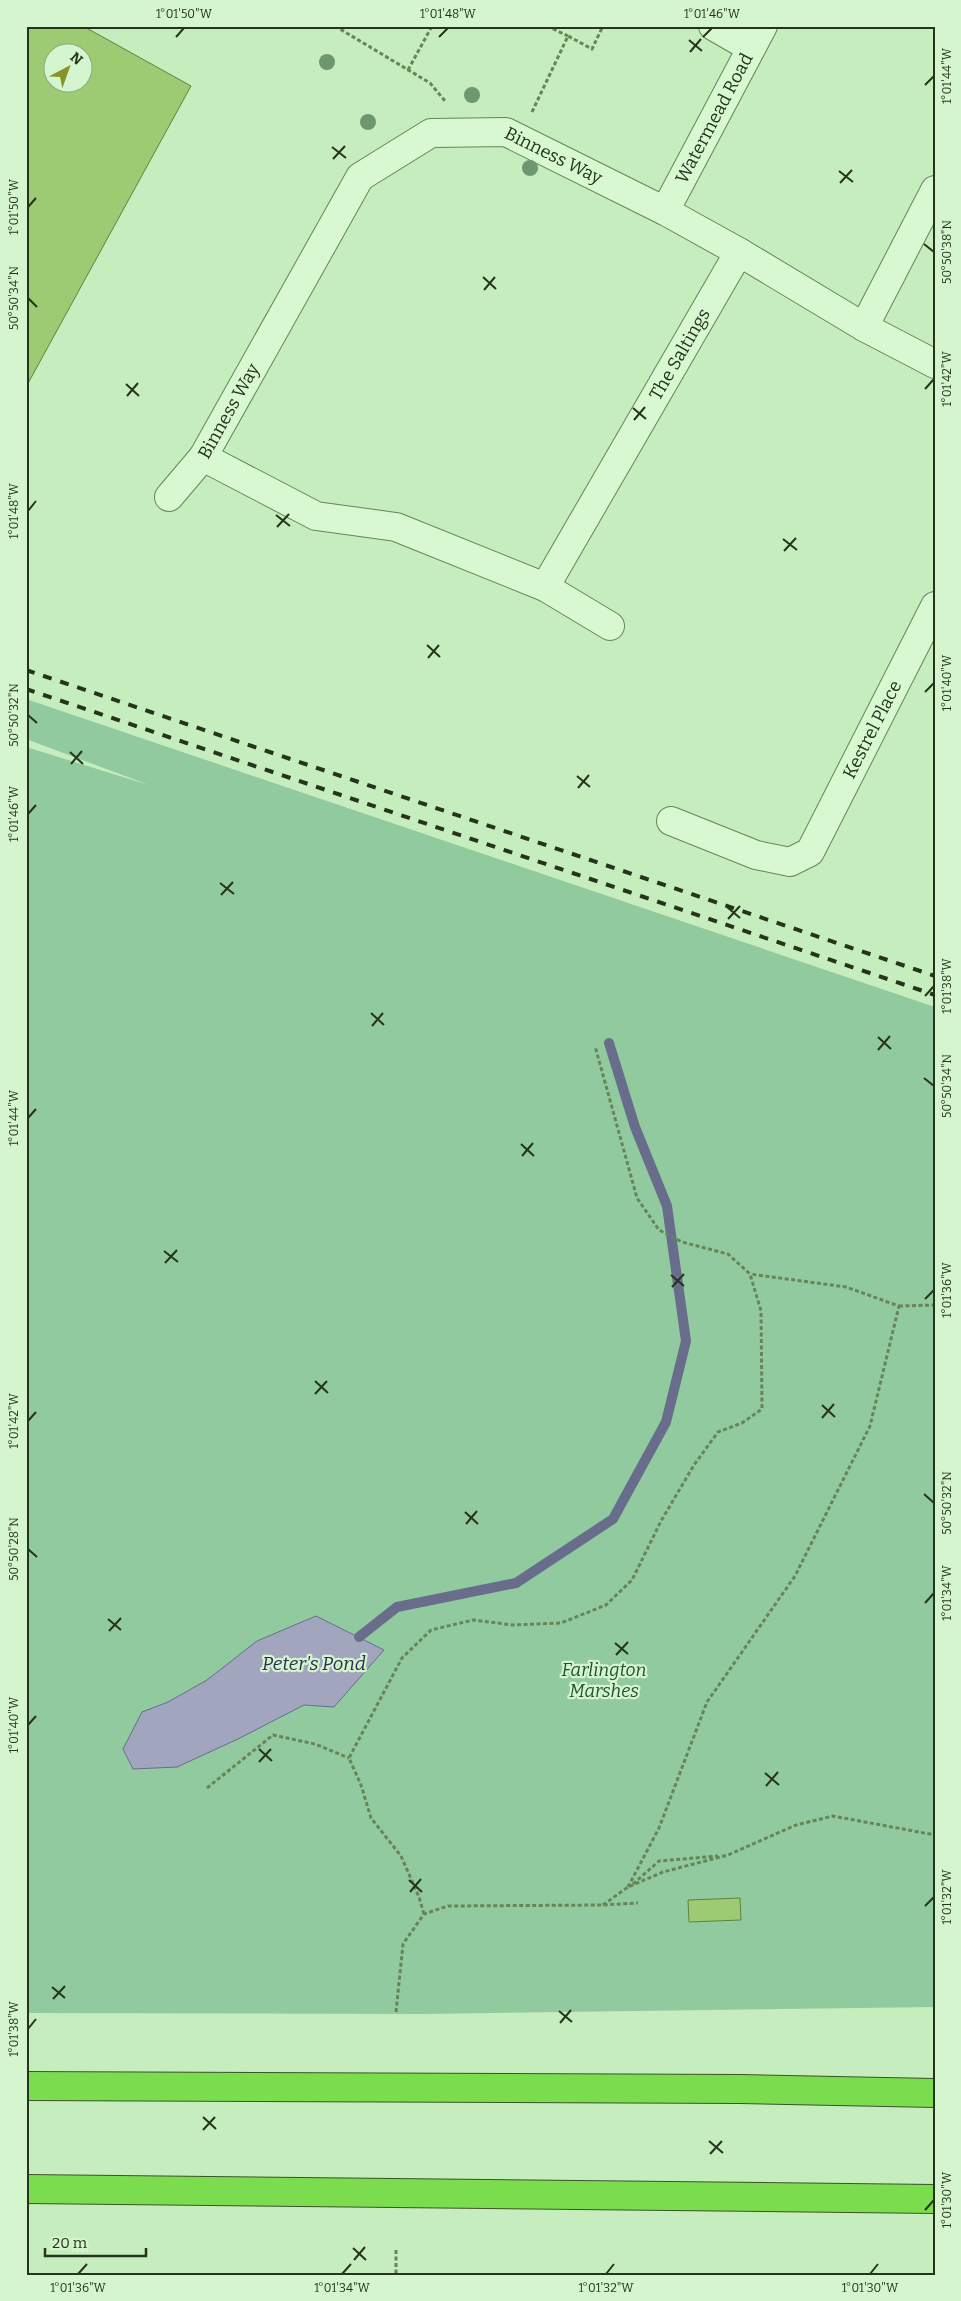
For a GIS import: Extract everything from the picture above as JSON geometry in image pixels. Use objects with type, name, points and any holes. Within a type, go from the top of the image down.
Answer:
[{"type":"highway","points":[[26,2086],[740,2089],[935,2093]]},
{"type":"highway","points":[[26,2189],[935,2199]]},
{"type":"street","points":[[712,26],[757,37]]},
{"type":"street","name":"Watermead Road","points":[[665,211],[757,37]]},
{"type":"street","name":"Binness Way","points":[[169,497],[203,457],[360,177],[431,133],[506,132],[665,211],[739,252],[864,327],[935,364]]},
{"type":"street","points":[[864,327],[935,190]]},
{"type":"street","name":"The Saltings","points":[[545,587],[739,252]]},
{"type":"street","points":[[203,457],[316,516],[396,527],[545,587],[610,626]]},
{"type":"street","name":"Kestrel Place","points":[[671,822],[756,855],[790,862],[810,852],[935,606]]},
{"type":"path","points":[[335,26],[430,83],[471,133]]},
{"type":"path","points":[[408,70],[432,26]]},
{"type":"path","points":[[548,26],[592,49],[603,26]]},
{"type":"path","points":[[519,140],[568,36]]},
{"type":"path","points":[[349,1758],[402,1658],[431,1630],[473,1620],[513,1625],[561,1623],[606,1605],[632,1580],[661,1521],[694,1465],[718,1432],[742,1423],[762,1409],[761,1311],[750,1274],[728,1254],[682,1242],[659,1230],[637,1198],[595,1046]]},
{"type":"path","points":[[750,1274],[846,1287],[899,1306],[935,1305]]},
{"type":"path","points":[[628,1887],[659,1828],[707,1702],[795,1576],[870,1426],[899,1306]]},
{"type":"path","points":[[208,1788],[273,1735],[315,1744],[349,1758],[362,1785],[371,1818],[401,1856],[420,1897],[424,1914]]},
{"type":"path","points":[[628,1887],[662,1872],[728,1855],[796,1825],[832,1816],[935,1835]]},
{"type":"path","points":[[603,1905],[659,1861],[728,1855]]},
{"type":"path","points":[[396,2012],[403,1944],[424,1914],[448,1906],[638,1903]]},
{"type":"path","points":[[396,2250],[396,2275]]},
{"type":"green space","name":"Farlington Marshes","points":[[26,699],[935,1007],[935,2007],[423,2014],[26,2013],[26,747],[149,785],[26,739]]},
{"type":"water","name":"Peter's Pond","points":[[316,1616],[384,1650],[334,1707],[304,1705],[238,1739],[177,1767],[133,1769],[123,1749],[142,1712],[168,1702],[207,1680],[257,1641]]},
{"type":"building","points":[[26,26],[83,26],[191,86],[26,387]]},
{"type":"building","points":[[740,1898],[741,1920],[689,1922],[688,1900]]},
{"type":"waterway","points":[[359,1637],[397,1607],[516,1583],[613,1519],[666,1422],[686,1341],[667,1206],[635,1127],[609,1043]]},
{"type":"railway","points":[[26,670],[935,976]]},
{"type":"railway","points":[[26,689],[935,995]]}]
